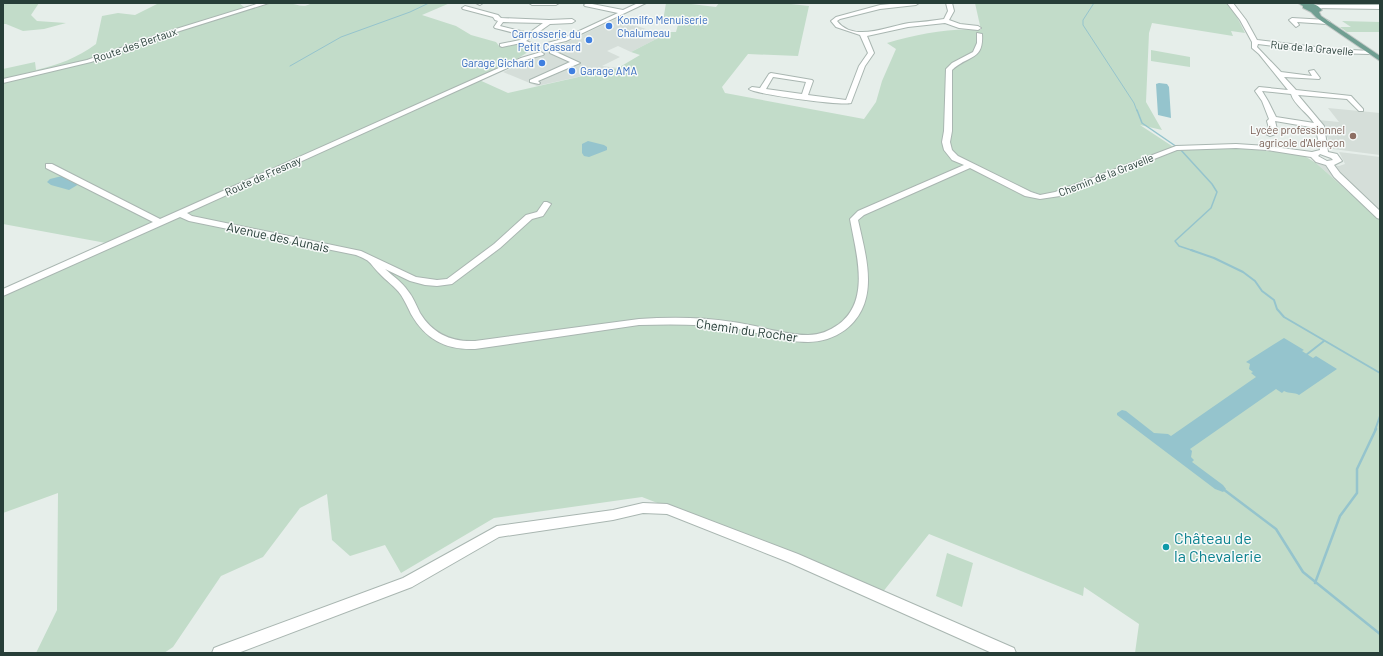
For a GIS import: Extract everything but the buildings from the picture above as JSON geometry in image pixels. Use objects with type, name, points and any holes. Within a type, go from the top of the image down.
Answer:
[{"type":"main road","points":[[1304,5],[1305,8],[1316,9],[1319,17],[1380,59]]},
{"type":"street","name":"Route des Bertaux","points":[[3,81],[89,61],[165,34],[266,3]]},
{"type":"street","points":[[532,3],[556,3],[555,10]]},
{"type":"street","points":[[536,49],[564,40],[643,3]]},
{"type":"street","points":[[916,3],[880,7],[834,20],[838,26],[856,33],[873,34],[912,24],[946,21],[951,11],[949,3]]},
{"type":"street","points":[[1230,3],[1243,20],[1255,42],[1254,47],[1261,53],[1293,91],[1296,99],[1308,109],[1320,126],[1324,153]]},
{"type":"street","points":[[587,5],[624,12]]},
{"type":"street","points":[[855,7],[863,11]]},
{"type":"street","points":[[465,8],[496,16],[497,19],[501,20],[549,22],[572,21]]},
{"type":"street","points":[[1316,9],[1380,9]]},
{"type":"street","points":[[501,20],[497,27],[530,35]]},
{"type":"street","points":[[1296,25],[1292,20],[1327,22]]},
{"type":"street","name":"Chemin de la Gravelle","points":[[946,21],[978,31],[980,46],[978,52],[949,68],[948,131],[946,142],[948,150],[955,158],[1002,180],[1020,191],[1040,197],[1057,194],[1176,148],[1236,146],[1268,148],[1313,155]]},
{"type":"street","points":[[502,45],[522,41],[549,22]]},
{"type":"street","points":[[752,89],[849,102],[862,66],[871,52],[863,34]]},
{"type":"street","points":[[553,50],[564,40]]},
{"type":"street","points":[[522,41],[536,49],[541,54]]},
{"type":"street","name":"Rue de la Gravelle","points":[[1255,42],[1332,51],[1369,52]]},
{"type":"street","points":[[537,83],[532,81],[578,63],[546,46]]},
{"type":"street","name":"Route de Fresnay","points":[[523,59],[536,49]]},
{"type":"street","name":"Route de Fresnay","points":[[3,293],[523,59],[553,50]]},
{"type":"street","points":[[1278,74],[1318,78],[1312,70]]},
{"type":"street","points":[[762,90],[771,75],[810,81],[804,97]]},
{"type":"street","points":[[1270,134],[1274,132],[1271,121],[1273,119],[1265,101],[1258,91],[1263,88],[1349,97],[1361,110]]},
{"type":"street","points":[[1273,119],[1320,126]]},
{"type":"street","points":[[1317,152],[1324,153],[1334,156],[1337,160],[1334,163],[1328,163],[1318,160],[1313,155],[1317,152]]},
{"type":"street","points":[[1328,163],[1337,175],[1380,216]]},
{"type":"street","name":"Chemin du Rocher","points":[[376,262],[380,268],[402,288],[419,318],[428,330],[440,340],[460,346],[660,320],[732,325],[802,338],[816,338],[836,331],[856,313],[862,300],[864,288],[854,219],[861,214],[970,165]]},
{"type":"street","points":[[49,166],[160,222]]},
{"type":"street","name":"Avenue des Aunais","points":[[180,213],[189,218],[358,253],[376,262],[382,263],[409,278],[442,283],[449,282],[497,246],[529,217],[540,214],[547,204]]},
{"type":"street","points":[[219,653],[407,583],[497,532],[613,515],[643,508],[667,509],[792,558],[1009,653]]},
{"type":"shaded area","points":[[616,19],[664,35],[631,52],[618,46],[607,51],[620,57],[602,66],[618,68],[537,86],[503,72]]},
{"type":"shaded area","name":"Lycée professionnel agricole d'Alençon","points":[[1328,108],[1380,113],[1380,155],[1333,149],[1319,120],[1339,122]]},
{"type":"shaded area","points":[[1339,152],[1380,157],[1380,220],[1316,163],[1339,166],[1345,164]]},
{"type":"green space","points":[[3,3],[39,3],[31,15],[37,21],[66,23],[44,29],[23,31],[3,24]]},
{"type":"green space","points":[[159,3],[239,3],[248,10],[268,4],[278,3],[288,3],[302,6],[310,4],[297,3],[450,3],[422,15],[456,26],[471,35],[496,42],[500,47],[517,43],[528,46],[528,52],[512,62],[477,79],[508,93],[618,68],[640,55],[631,52],[667,32],[676,32],[679,21],[663,21],[666,3],[683,3],[716,7],[719,3],[782,3],[809,6],[798,56],[748,54],[722,87],[725,93],[864,119],[876,102],[882,81],[896,49],[887,43],[934,32],[981,30],[975,3],[1227,3],[1234,11],[1245,33],[1231,31],[1233,36],[1152,23],[1149,33],[1146,102],[1162,130],[1140,125],[1178,150],[1212,148],[1247,149],[1301,154],[1316,163],[1380,220],[1380,653],[1135,653],[1139,624],[1084,587],[1083,596],[929,534],[882,593],[858,581],[642,497],[494,518],[401,573],[385,545],[350,556],[332,540],[327,494],[300,508],[263,557],[221,576],[173,647],[164,653],[36,653],[57,610],[58,493],[3,513],[3,290],[106,243],[3,224],[3,69],[35,62],[36,70],[67,60],[96,44],[102,16],[118,13],[135,15]]},
{"type":"green space","points":[[1342,21],[1380,22],[1380,32],[1347,32],[1340,27],[1351,27]]},
{"type":"green space","points":[[1151,50],[1190,57],[1190,67],[1151,61]]},
{"type":"green space","points":[[947,553],[973,563],[962,607],[936,596]]},
{"type":"water","points":[[1156,84],[1167,84],[1169,87],[1171,118],[1158,115]]},
{"type":"water","points":[[588,141],[604,145],[607,147],[607,150],[589,157],[584,156],[582,153],[582,144]]},
{"type":"water","points":[[62,176],[79,184],[69,190],[51,185],[47,182],[50,179]]},
{"type":"water","points":[[1284,338],[1304,350],[1302,351],[1313,358],[1316,356],[1337,369],[1299,395],[1284,391],[1282,393],[1276,389],[1190,449],[1192,451],[1191,457],[1194,460],[1192,462],[1223,485],[1226,489],[1223,492],[1215,489],[1117,415],[1117,413],[1122,410],[1126,411],[1154,433],[1168,434],[1171,436],[1256,377],[1249,369],[1250,364],[1246,362]]},
{"type":"waterway","points":[[290,66],[341,37],[410,12],[429,3]]},
{"type":"waterway","points":[[1094,3],[1083,20],[1083,25],[1134,103],[1137,111]]},
{"type":"waterway","points":[[1137,110],[1142,123],[1177,147]]},
{"type":"waterway","points":[[1180,149],[1212,184],[1217,192],[1211,208],[1175,241],[1179,246],[1191,250]]},
{"type":"waterway","points":[[1191,250],[1214,258],[1243,272],[1255,281],[1262,291],[1274,300],[1277,309],[1284,317],[1380,373]]},
{"type":"waterway","points":[[1306,355],[1324,341]]},
{"type":"waterway","points":[[1375,430],[1380,416]]},
{"type":"waterway","points":[[1315,582],[1340,516],[1357,493],[1357,469],[1376,429]]},
{"type":"waterway","points":[[1223,489],[1276,529],[1303,572],[1315,582]]},
{"type":"waterway","points":[[1315,582],[1380,634]]},
{"type":"place","name":"Komilfo Menuiserie Chalumeau","points":[[609,26]]},
{"type":"place","name":"Carrosserie du Petit Cassard","points":[[589,40]]},
{"type":"place","name":"Garage Gichard","points":[[542,63]]},
{"type":"place","name":"Garage AMA","points":[[572,71]]},
{"type":"place","name":"Lycée professionnel agricole d'Alençon","points":[[1353,136]]},
{"type":"place","name":"Château de la Chevalerie","points":[[1166,547]]}]
